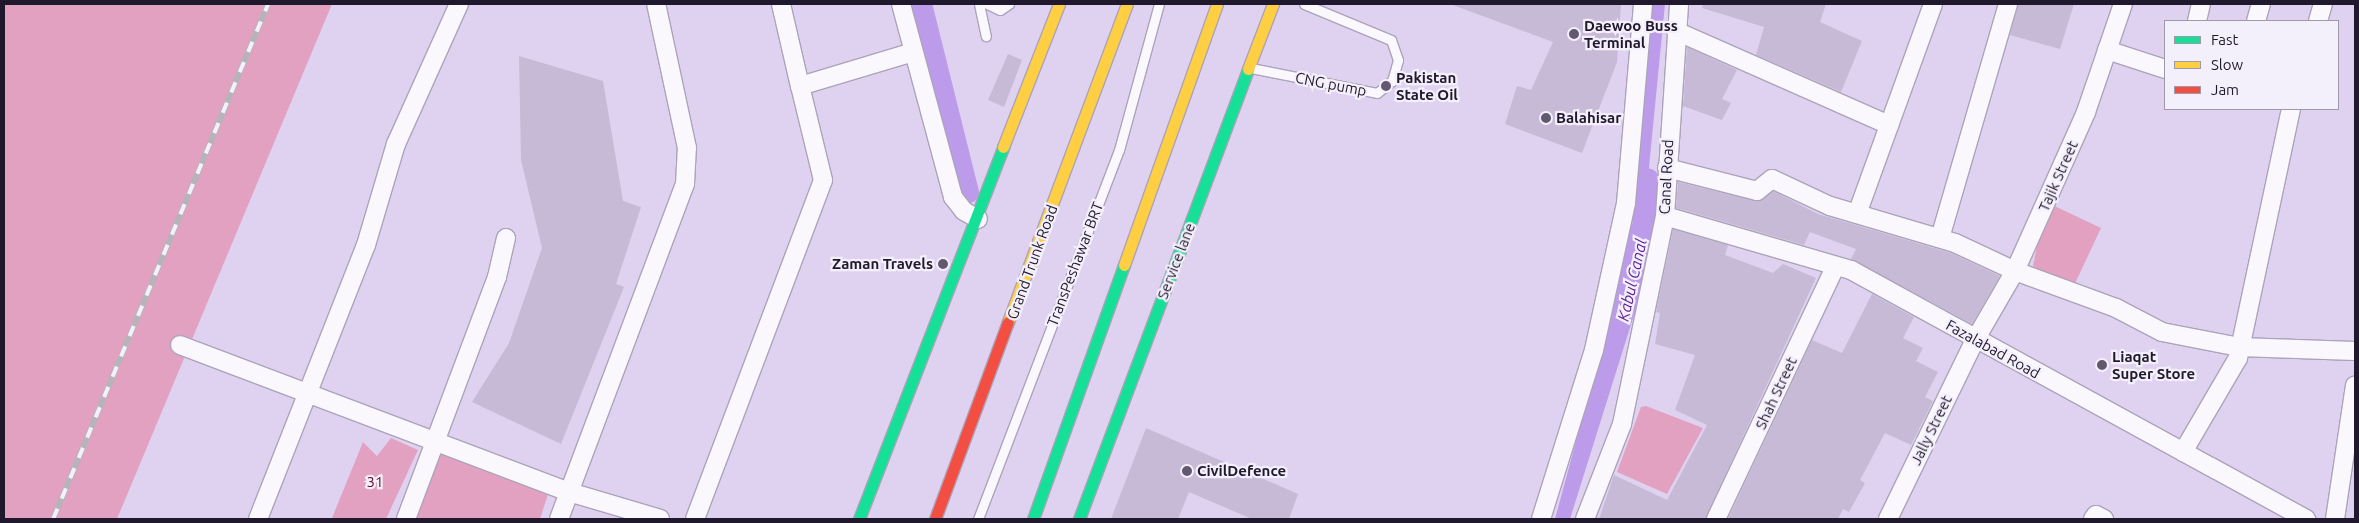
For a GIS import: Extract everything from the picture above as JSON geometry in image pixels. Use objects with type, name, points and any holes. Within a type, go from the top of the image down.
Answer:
[{"type":"main road","points":[[860,519],[978,219],[1059,4]]},
{"type":"main road","name":"Grand Trunk Road","points":[[936,519],[1127,4]]},
{"type":"main road","points":[[1033,519],[1217,4]]},
{"type":"main road","name":"Service lane","points":[[1079,519],[1273,4]]},
{"type":"street","points":[[258,519],[305,392],[366,245],[396,144],[460,4]]},
{"type":"street","points":[[559,519],[685,184],[687,148],[656,4]]},
{"type":"street","points":[[695,519],[823,180],[780,4]]},
{"type":"street","points":[[901,4],[953,197],[964,211],[978,219]]},
{"type":"street","points":[[1541,519],[1594,350],[1626,203],[1643,4]]},
{"type":"street","name":"Canal Road","points":[[1585,519],[1622,424],[1665,216],[1679,4]]},
{"type":"street","points":[[1857,214],[1933,4]]},
{"type":"street","points":[[1940,238],[2008,4]]},
{"type":"street","name":"Tajik Street","points":[[1975,340],[2015,271],[2086,112],[2123,4]]},
{"type":"street","points":[[2197,20],[2201,4]]},
{"type":"street","points":[[2256,20],[2261,4]]},
{"type":"street","points":[[2318,20],[2323,4]]},
{"type":"street","points":[[1676,31],[1889,125]]},
{"type":"street","points":[[2107,50],[2164,69]]},
{"type":"street","points":[[800,86],[913,52]]},
{"type":"street","points":[[2183,452],[2238,358],[2292,110]]},
{"type":"street","points":[[1667,168],[1757,191],[1772,179],[1857,214],[1940,238],[2015,271],[2116,308],[2162,332],[2239,347],[2355,351]]},
{"type":"street","name":"Fazalabad Road","points":[[1665,216],[1835,267],[1851,270],[1975,340],[2306,519]]},
{"type":"street","points":[[406,519],[437,440],[506,238]]},
{"type":"street","name":"Shah Street","points":[[1716,519],[1835,267]]},
{"type":"street","name":"Jally Street","points":[[1888,519],[1975,340]]},
{"type":"street","points":[[180,345],[437,440],[569,492],[660,519]]},
{"type":"street","points":[[2335,519],[2355,384]]},
{"type":"street","points":[[2093,519],[2096,515],[2104,519]]},
{"type":"lane","points":[[979,4],[986,36]]},
{"type":"lane","points":[[987,4],[1000,10],[1010,4]]},
{"type":"lane","name":"TransPeshawar BRT","points":[[978,519],[1119,150],[1159,4]]},
{"type":"lane","name":"CNG pump","points":[[1249,68],[1377,93],[1392,81],[1398,60],[1391,40],[1304,4]]},
{"type":"green space","points":[[4,4],[332,4],[117,519],[4,519]]},
{"type":"green space","points":[[2046,202],[2101,228],[2071,292],[2033,266]]},
{"type":"green space","points":[[1646,406],[1703,428],[1667,494],[1617,472],[1641,407]]},
{"type":"green space","name":"31","points":[[391,438],[418,450],[386,519],[332,518],[363,442],[377,456]]},
{"type":"green space","points":[[433,451],[551,485],[540,519],[406,519]]},
{"type":"water","points":[[1645,4],[1665,4],[1645,208],[1632,200]]},
{"type":"water","points":[[1634,224],[1650,232],[1654,251],[1570,519],[1555,519],[1607,327],[1629,237],[1626,226]]},
{"type":"building","points":[[1450,4],[1621,4],[1617,62],[1582,153],[1505,124],[1517,86],[1531,90],[1553,42]]},
{"type":"building","points":[[1703,4],[1826,4],[1820,22],[1862,41],[1841,92],[1756,55],[1764,27],[1702,8]]},
{"type":"building","points":[[2018,4],[2074,4],[2060,49],[2010,35]]},
{"type":"building","points":[[1687,47],[1737,70],[1722,99],[1731,103],[1722,120],[1683,106]]},
{"type":"building","points":[[1008,54],[1022,60],[1004,107],[988,100]]},
{"type":"building","points":[[519,56],[603,81],[623,201],[641,207],[616,284],[624,287],[561,444],[472,402],[509,343],[542,248],[521,160]]},
{"type":"building","points":[[1678,182],[1755,201],[1773,191],[1818,214],[1951,253],[2000,276],[1972,324],[1851,259],[1856,249],[1810,232],[1804,245],[1676,208]]},
{"type":"building","points":[[1673,229],[1728,245],[1725,255],[1773,273],[1783,264],[1816,278],[1705,519],[1599,519],[1614,475],[1667,500],[1707,425],[1675,410],[1695,355],[1655,344],[1660,313],[1656,312]]},
{"type":"building","points":[[1872,294],[1914,317],[1903,338],[1923,348],[1916,361],[1938,372],[1925,397],[1933,401],[1911,445],[1885,433],[1860,480],[1865,483],[1849,512],[1843,509],[1838,519],[1728,519],[1812,340],[1842,353]]},
{"type":"building","name":"CivilDefence","points":[[1146,428],[1298,494],[1289,519],[1252,519],[1189,492],[1178,519],[1111,519]]},
{"type":"waterway","points":[[921,4],[968,192]]},
{"type":"waterway","name":"Kabul Canal","points":[[1640,257],[1648,179]]},
{"type":"railway","points":[[53,519],[268,4]]},
{"type":"traffic: fast","points":[[1079,519],[1248,69]]},
{"type":"traffic: fast","points":[[859,519],[1003,147]]},
{"type":"traffic: fast","points":[[1033,519],[1124,265]]},
{"type":"traffic: slow","points":[[1003,147],[1059,4]]},
{"type":"traffic: slow","points":[[1008,322],[1127,4]]},
{"type":"traffic: slow","points":[[1124,265],[1217,4]]},
{"type":"traffic: slow","points":[[1248,69],[1273,4]]},
{"type":"traffic: jam","points":[[935,519],[1008,322]]},
{"type":"place","name":"Daewoo Buss Terminal","points":[[1574,34]]},
{"type":"place","name":"Pakistan State Oil","points":[[1386,86]]},
{"type":"place","name":"Balahisar","points":[[1546,118]]},
{"type":"place","name":"Zaman Travels","points":[[943,264]]},
{"type":"place","name":"Liaqat Super Store","points":[[2102,365]]},
{"type":"place","name":"CivilDefence","points":[[1187,471]]}]
